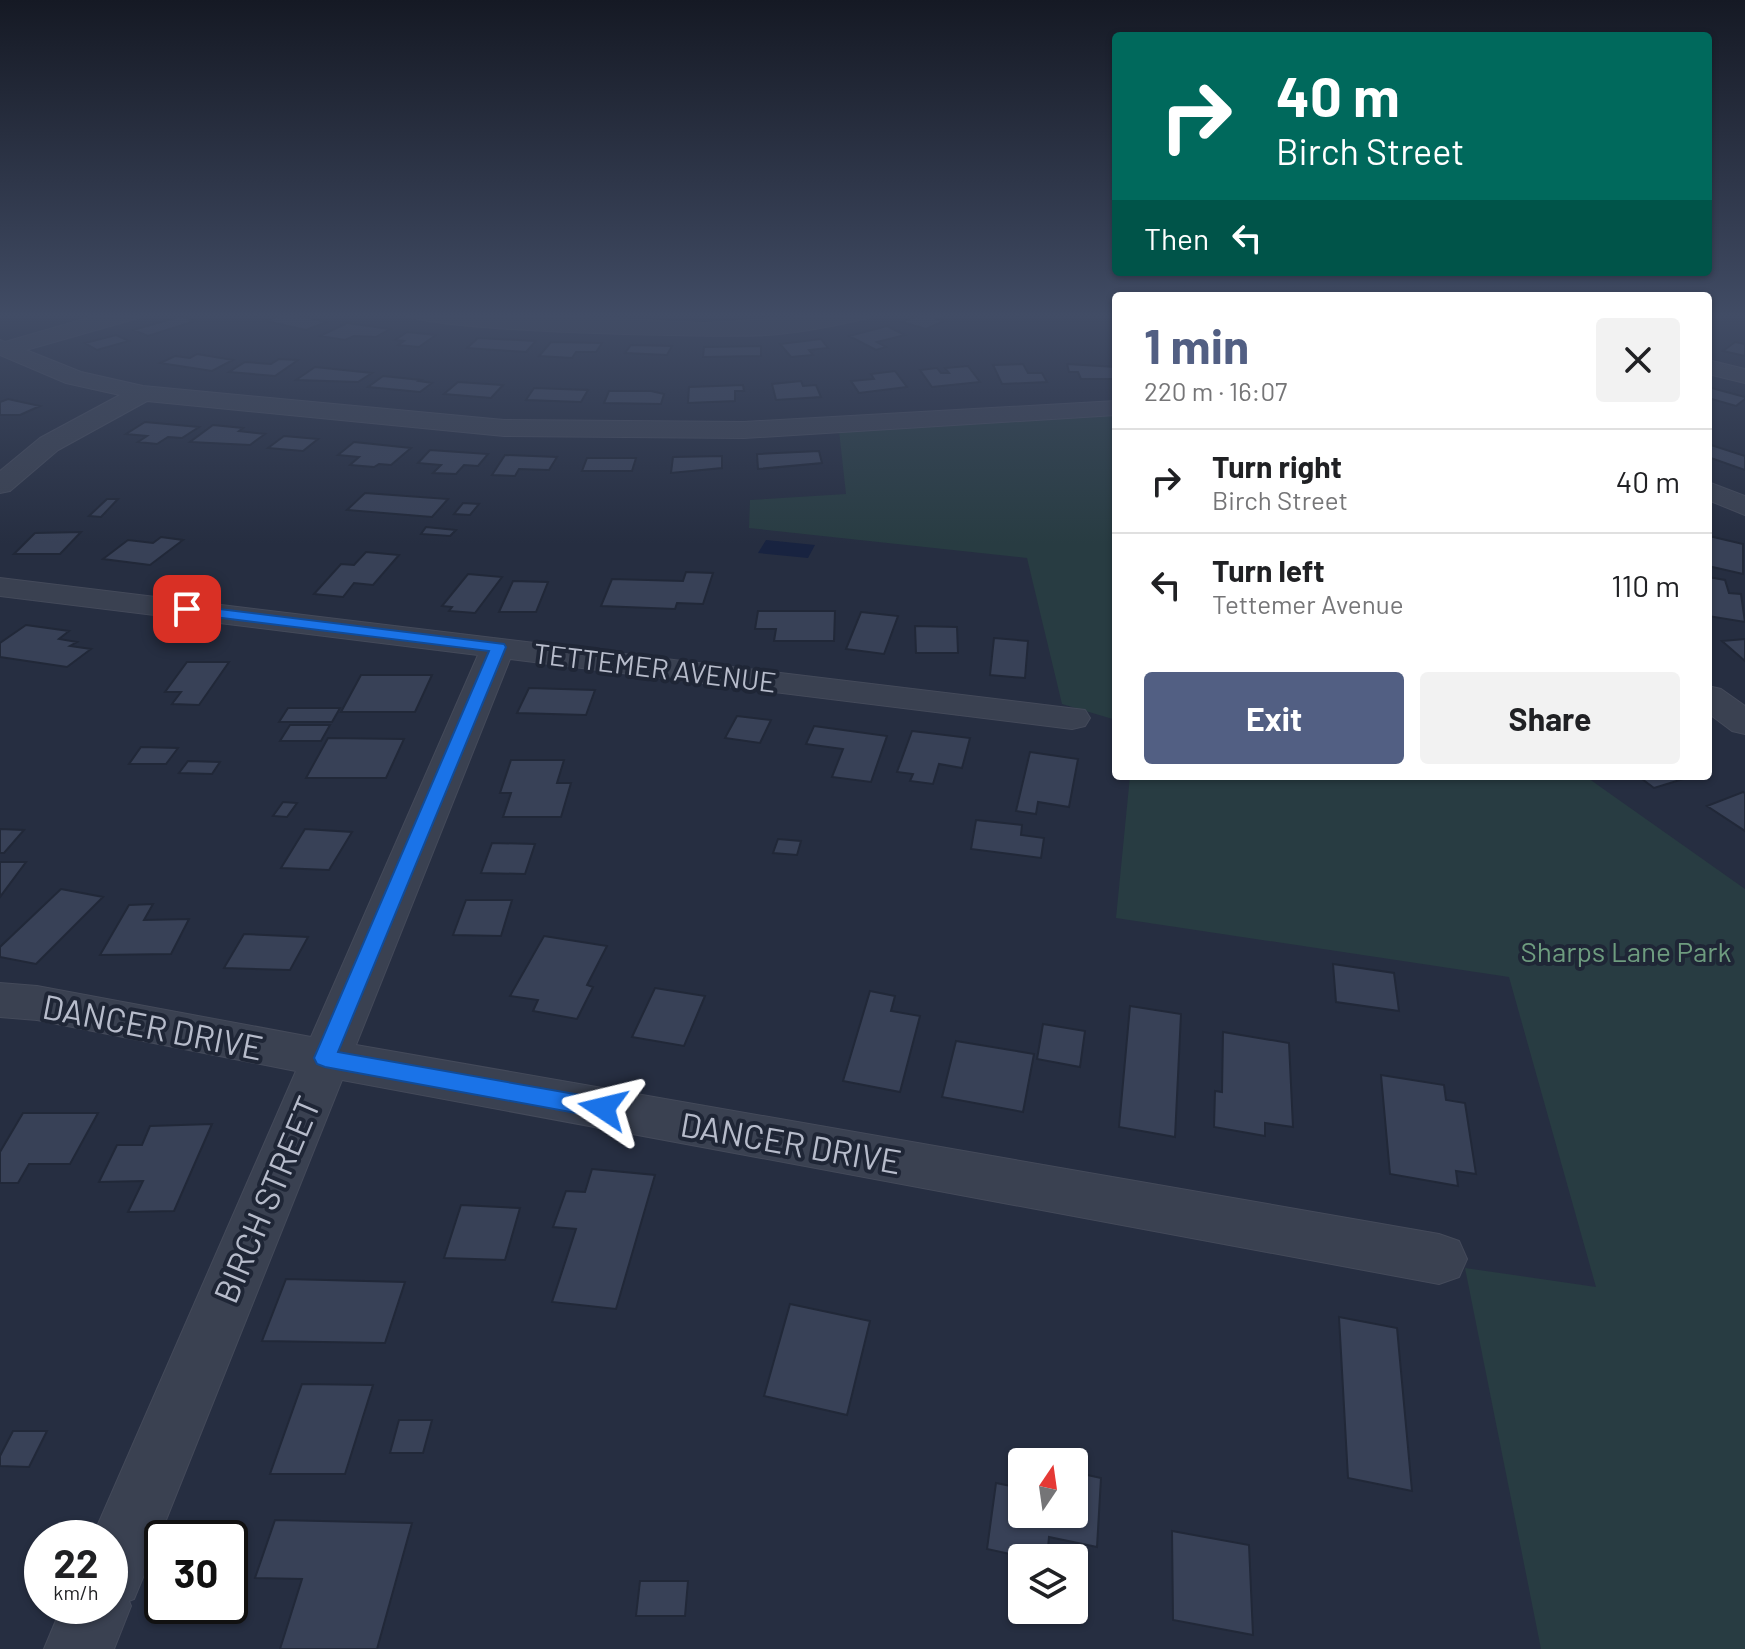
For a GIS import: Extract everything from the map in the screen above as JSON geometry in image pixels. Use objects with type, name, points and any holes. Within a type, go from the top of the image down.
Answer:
[{"type":"street","points":[[129,390],[429,423],[583,431],[744,430],[1112,408]]},
{"type":"street","points":[[0,485],[49,444],[143,393]]},
{"type":"street","points":[[1712,492],[1745,506]]},
{"type":"street","name":"TETTEMER AVENUE","points":[[0,587],[1072,718]]},
{"type":"street","name":"BIRCH STREET","points":[[128,1532],[498,647]]},
{"type":"street","points":[[1712,700],[1745,723]]},
{"type":"street","name":"DANCER DRIVE","points":[[0,1000],[37,1003],[1439,1259]]},
{"type":"street","points":[[79,1649],[89,1624]]},
{"type":"green space","points":[[1112,414],[1112,719],[1062,704],[1027,558],[749,528],[750,500],[846,494],[839,431]]},
{"type":"green space","name":"Sharps Lane Park","points":[[1130,780],[1591,780],[1745,889],[1745,1649],[1541,1649],[1465,1268],[1596,1287],[1509,977],[1116,918]]},
{"type":"water","points":[[766,540],[815,545],[808,558],[758,553]]},
{"type":"building","points":[[449,390],[498,390],[491,398],[444,394]]},
{"type":"building","points":[[533,390],[588,390],[581,402],[526,400]]},
{"type":"building","points":[[689,390],[744,390],[735,391],[735,401],[688,403]]},
{"type":"building","points":[[773,390],[818,390],[821,397],[776,400]]},
{"type":"building","points":[[857,390],[883,390],[859,393]]},
{"type":"building","points":[[1712,390],[1745,397],[1736,406],[1712,399]]},
{"type":"building","points":[[609,391],[664,394],[661,404],[604,403]]},
{"type":"building","points":[[8,399],[40,406],[20,415],[0,415],[0,402]]},
{"type":"building","points":[[145,422],[199,427],[182,438],[168,437],[157,444],[138,442],[147,436],[126,434]]},
{"type":"building","points":[[213,425],[265,434],[250,445],[190,442]]},
{"type":"building","points":[[284,436],[318,439],[303,451],[268,448]]},
{"type":"building","points":[[354,442],[411,448],[391,465],[350,465],[359,457],[338,455]]},
{"type":"building","points":[[1712,445],[1745,456],[1745,470],[1712,458]]},
{"type":"building","points":[[430,450],[488,454],[478,466],[464,465],[456,474],[433,473],[441,465],[418,463]]},
{"type":"building","points":[[819,451],[822,463],[758,469],[757,454]]},
{"type":"building","points":[[505,455],[557,457],[549,470],[519,469],[515,476],[492,475]]},
{"type":"building","points":[[722,456],[722,468],[671,473],[673,457]]},
{"type":"building","points":[[587,458],[636,458],[632,471],[582,471]]},
{"type":"building","points":[[365,493],[448,499],[432,517],[347,510]]},
{"type":"building","points":[[107,499],[118,499],[101,517],[89,516]]},
{"type":"building","points":[[463,503],[479,504],[470,515],[454,514]]},
{"type":"building","points":[[426,527],[456,530],[450,536],[421,534]]},
{"type":"building","points":[[81,532],[60,554],[14,554],[35,533]]},
{"type":"building","points":[[161,537],[183,540],[150,565],[103,559],[128,540],[153,543]]},
{"type":"building","points":[[1712,537],[1743,544],[1743,574],[1712,567]]},
{"type":"building","points":[[366,552],[399,555],[373,585],[354,583],[343,597],[314,594],[341,564],[354,565]]},
{"type":"building","points":[[686,572],[713,573],[703,604],[677,603],[675,609],[601,606],[612,579],[683,581]]},
{"type":"building","points":[[468,574],[502,577],[475,613],[449,611],[452,607],[442,606]]},
{"type":"building","points":[[1712,578],[1725,580],[1729,593],[1741,594],[1745,622],[1712,617]]},
{"type":"building","points":[[513,581],[548,582],[536,612],[499,612]]},
{"type":"building","points":[[758,611],[835,611],[834,641],[774,641],[776,629],[755,629]]},
{"type":"building","points":[[861,612],[898,616],[884,654],[846,649]]},
{"type":"building","points":[[26,625],[69,631],[59,639],[77,642],[70,646],[91,649],[67,667],[0,657],[0,643]]},
{"type":"building","points":[[915,626],[957,627],[958,653],[916,653]]},
{"type":"building","points":[[994,638],[1028,641],[1025,678],[990,675]]},
{"type":"building","points":[[1745,639],[1745,661],[1722,641]]},
{"type":"building","points":[[187,662],[229,662],[199,705],[172,704],[181,692],[165,692]]},
{"type":"building","points":[[361,675],[432,675],[415,712],[341,712]]},
{"type":"building","points":[[529,688],[595,690],[586,715],[517,713]]},
{"type":"building","points":[[288,708],[340,708],[332,722],[279,722]]},
{"type":"building","points":[[737,716],[771,720],[760,743],[725,738]]},
{"type":"building","points":[[290,725],[330,725],[321,741],[280,741]]},
{"type":"building","points":[[814,726],[887,736],[871,782],[832,777],[843,749],[806,744]]},
{"type":"building","points":[[912,731],[970,738],[962,768],[939,764],[933,784],[910,781],[913,774],[897,772]]},
{"type":"building","points":[[328,738],[404,739],[386,778],[306,778]]},
{"type":"building","points":[[141,747],[178,748],[166,764],[129,764]]},
{"type":"building","points":[[1030,752],[1078,759],[1069,807],[1038,802],[1036,814],[1016,811]]},
{"type":"building","points":[[511,760],[564,760],[557,783],[571,783],[561,817],[503,817],[511,793],[500,793]]},
{"type":"building","points":[[188,761],[220,762],[212,774],[179,773]]},
{"type":"building","points":[[1643,780],[1680,780],[1654,788]]},
{"type":"building","points":[[1745,793],[1745,831],[1707,806]]},
{"type":"building","points":[[283,802],[297,803],[287,817],[273,816]]},
{"type":"building","points":[[976,820],[1022,825],[1021,835],[1044,838],[1041,858],[971,849]]},
{"type":"building","points":[[0,829],[24,830],[4,853],[0,853]]},
{"type":"building","points":[[305,829],[352,832],[329,870],[281,868]]},
{"type":"building","points":[[778,839],[801,841],[797,855],[773,853]]},
{"type":"building","points":[[492,843],[535,844],[525,874],[481,873]]},
{"type":"building","points":[[0,862],[26,862],[0,897]]},
{"type":"building","points":[[61,889],[103,897],[36,964],[0,957],[0,947]]},
{"type":"building","points":[[466,900],[512,900],[501,936],[453,935]]},
{"type":"building","points":[[153,904],[144,920],[189,919],[171,954],[100,955],[129,905]]},
{"type":"building","points":[[244,934],[308,937],[290,970],[224,968]]},
{"type":"building","points":[[544,936],[607,946],[587,985],[593,987],[577,1019],[533,1011],[538,1000],[510,996]]},
{"type":"building","points":[[1333,964],[1394,973],[1399,1011],[1336,1002]]},
{"type":"building","points":[[655,988],[705,996],[684,1046],[632,1037]]},
{"type":"building","points":[[870,991],[895,996],[891,1011],[920,1016],[900,1092],[843,1081]]},
{"type":"building","points":[[1130,1006],[1181,1014],[1175,1137],[1119,1127]]},
{"type":"building","points":[[1043,1024],[1085,1031],[1080,1067],[1037,1059]]},
{"type":"building","points":[[1223,1032],[1289,1043],[1293,1127],[1265,1123],[1265,1136],[1214,1127],[1215,1091],[1222,1092]]},
{"type":"building","points":[[956,1041],[1034,1054],[1023,1112],[942,1097]]},
{"type":"building","points":[[1381,1075],[1444,1085],[1446,1100],[1465,1103],[1476,1174],[1456,1171],[1458,1186],[1390,1174]]},
{"type":"building","points":[[23,1113],[98,1113],[70,1164],[29,1164],[18,1183],[0,1183],[0,1152]]},
{"type":"building","points":[[212,1124],[174,1211],[128,1212],[143,1181],[99,1182],[117,1145],[142,1145],[150,1126]]},
{"type":"building","points":[[592,1169],[655,1175],[616,1309],[552,1302],[576,1229],[553,1227],[566,1191],[585,1192]]},
{"type":"building","points":[[461,1205],[520,1208],[505,1260],[444,1258]]},
{"type":"building","points":[[286,1279],[405,1282],[385,1343],[262,1341]]},
{"type":"building","points":[[790,1304],[870,1321],[847,1415],[764,1396]]},
{"type":"building","points":[[1339,1317],[1397,1328],[1412,1491],[1348,1478]]},
{"type":"building","points":[[302,1384],[373,1385],[345,1474],[270,1474]]},
{"type":"building","points":[[399,1420],[432,1420],[423,1453],[390,1453]]},
{"type":"building","points":[[13,1431],[47,1431],[29,1467],[0,1466],[0,1456]]},
{"type":"building","points":[[1088,1475],[1101,1478],[1097,1547],[1049,1537],[1048,1544],[1008,1544],[1008,1554],[987,1549],[996,1483],[1008,1485],[1008,1528],[1088,1528]]},
{"type":"building","points":[[275,1520],[412,1523],[377,1649],[280,1649],[302,1579],[255,1578]]},
{"type":"building","points":[[1172,1531],[1249,1545],[1253,1635],[1173,1620]]},
{"type":"building","points":[[640,1581],[688,1581],[685,1616],[636,1616]]},
{"type":"route","points":[[187,609],[498,647],[325,1058],[603,1108]]}]
